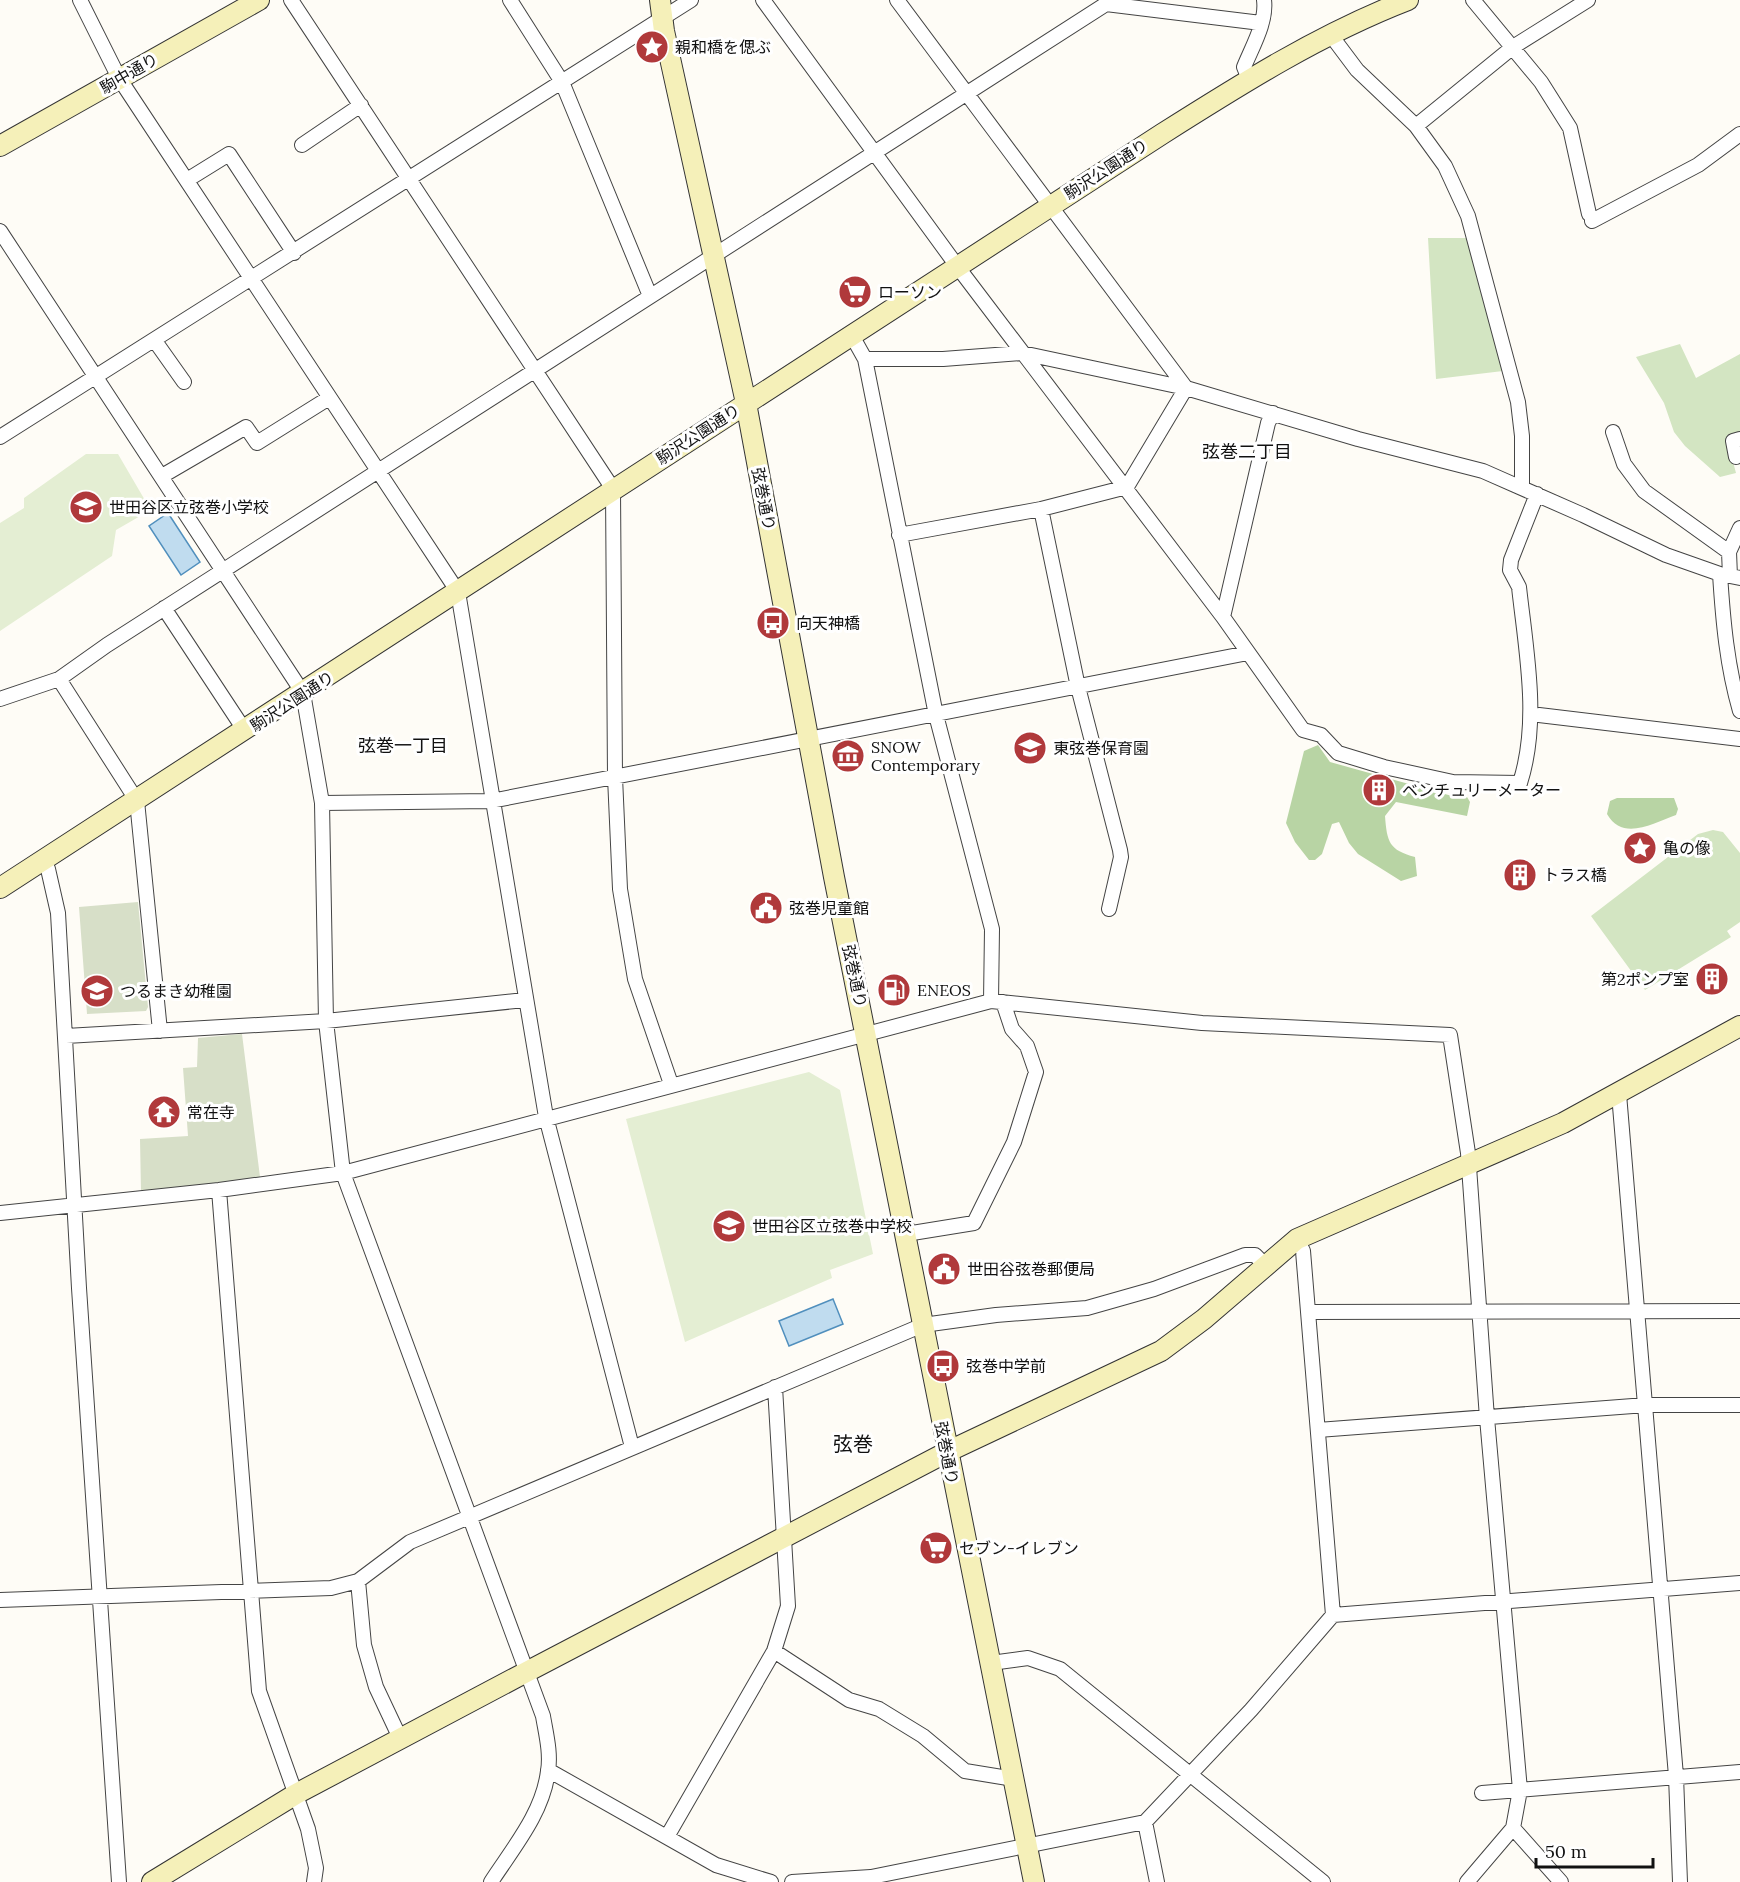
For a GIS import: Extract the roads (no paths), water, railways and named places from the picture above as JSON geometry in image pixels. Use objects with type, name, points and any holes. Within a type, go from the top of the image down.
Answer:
[{"type":"street","points":[[80,0],[119,78],[458,592],[491,801],[546,1117],[632,1447]]},
{"type":"street","name":"駒中通り","points":[[0,147],[259,0]]},
{"type":"street","points":[[291,0],[614,489],[615,777],[620,889],[635,979],[671,1084]]},
{"type":"street","points":[[510,0],[562,82],[650,296]]},
{"type":"street","points":[[0,437],[562,82],[662,9],[691,0]]},
{"type":"street","points":[[763,0],[957,266],[1223,617],[1303,730],[1321,735],[1338,753],[1384,767],[1453,782],[1520,783],[1529,756],[1530,711],[1519,587],[1510,570],[1511,560],[1537,494]]},
{"type":"street","points":[[897,0],[1186,388]]},
{"type":"street","points":[[1249,79],[1244,67],[1261,23],[1265,9],[1264,0]]},
{"type":"street","name":"駒沢公園通り","points":[[0,888],[245,731],[1051,204],[1249,79],[1330,34],[1408,0]]},
{"type":"street","points":[[1473,0],[1541,82],[1570,128],[1590,217],[1698,165],[1740,134]]},
{"type":"street","points":[[1416,126],[1513,47],[1586,0]]},
{"type":"street","points":[[0,699],[59,679],[164,608],[875,153],[1105,2],[1261,23]]},
{"type":"street","name":"弦巻通り","points":[[662,9],[746,403],[946,1452],[1034,1882]]},
{"type":"street","points":[[1330,34],[1357,70],[1416,126],[1445,166],[1471,225],[1518,402],[1522,436],[1522,487]]},
{"type":"street","points":[[302,145],[361,105]]},
{"type":"street","points":[[187,180],[229,154],[294,253]]},
{"type":"street","points":[[0,231],[303,693],[322,803],[326,1021],[343,1173],[471,1515],[543,1716],[549,1751],[548,1770],[539,1806],[491,1882]]},
{"type":"street","points":[[851,334],[865,359],[936,715],[992,929],[997,1001],[1012,1029],[1027,1046],[1036,1072],[1014,1142],[974,1223],[906,1234]]},
{"type":"street","points":[[155,341],[184,382]]},
{"type":"street","points":[[865,359],[943,359],[1023,353],[1186,388],[1358,439],[1483,471],[1666,555],[1730,576]]},
{"type":"street","points":[[899,535],[1041,509],[1123,488],[1128,485],[1186,388]]},
{"type":"street","points":[[162,476],[246,427],[257,442],[329,398]]},
{"type":"street","points":[[1223,617],[1268,423],[1273,413]]},
{"type":"street","points":[[1613,432],[1624,464],[1644,491],[1730,552]]},
{"type":"street","points":[[1736,458],[1733,441],[1740,439]]},
{"type":"street","points":[[1041,509],[1078,687],[1121,857],[1109,909]]},
{"type":"street","points":[[1740,528],[1730,552],[1725,640],[1732,683],[1740,711]]},
{"type":"street","points":[[164,608],[245,731]]},
{"type":"street","points":[[322,803],[491,801],[1248,653]]},
{"type":"street","points":[[59,679],[137,801],[160,1031]]},
{"type":"street","points":[[1539,715],[1740,739]]},
{"type":"street","points":[[43,861],[48,869],[58,913],[119,1882]]},
{"type":"street","points":[[66,1036],[326,1021],[525,1000]]},
{"type":"street","points":[[0,1213],[219,1190],[343,1173],[671,1084],[997,1001],[1224,1025],[1450,1035],[1468,1153],[1487,1418],[1520,1790],[1512,1828],[1467,1882]]},
{"type":"street","points":[[152,1882],[296,1794],[400,1738],[946,1452],[1161,1352],[1297,1239],[1563,1124],[1740,1026]]},
{"type":"street","points":[[1619,1094],[1639,1311],[1676,1776],[1680,1882]]},
{"type":"street","points":[[219,1190],[259,1691],[308,1829],[316,1868],[314,1882]]},
{"type":"street","points":[[1297,1239],[1303,1251],[1333,1615]]},
{"type":"street","points":[[0,1600],[331,1588],[358,1581],[410,1542],[923,1325],[996,1315],[1087,1308],[1154,1289],[1245,1255],[1255,1255],[1266,1266]]},
{"type":"street","points":[[1308,1312],[1740,1311]]},
{"type":"street","points":[[668,1835],[774,1651],[788,1606],[775,1387]]},
{"type":"street","points":[[1318,1430],[1646,1405],[1740,1405]]},
{"type":"street","points":[[358,1581],[364,1645],[376,1687],[400,1738]]},
{"type":"street","points":[[792,1882],[871,1879],[1145,1822],[1251,1710],[1333,1615],[1740,1583]]},
{"type":"street","points":[[774,1651],[849,1700],[879,1709],[923,1736],[965,1771],[1014,1779]]},
{"type":"street","points":[[991,1663],[1028,1658],[1060,1669],[1323,1882]]},
{"type":"street","points":[[548,1770],[668,1835],[716,1865],[771,1882]]},
{"type":"street","points":[[1482,1794],[1740,1772]]},
{"type":"street","points":[[1145,1822],[1157,1882]]},
{"type":"street","points":[[1512,1828],[1561,1882]]},
{"type":"water","points":[[168,513],[200,562],[181,575],[149,526]]},
{"type":"water","points":[[1640,836],[1648,839],[1651,847],[1648,855],[1640,858],[1632,855],[1629,847],[1632,839]]},
{"type":"water","points":[[833,1299],[843,1324],[789,1346],[779,1321]]},
{"type":"place","name":"親和橋を偲ぶ","points":[[652,47]]},
{"type":"place","name":"ローソン","points":[[855,292]]},
{"type":"place","name":"世田谷区立弦巻小学校","points":[[86,507]]},
{"type":"place","name":"向天神橋","points":[[773,623]]},
{"type":"place","name":"東弦巻保育園","points":[[1030,748]]},
{"type":"place","name":"SNOW Contemporary","points":[[848,756]]},
{"type":"place","name":"ベンチュリーメーター","points":[[1379,790]]},
{"type":"place","name":"亀の像","points":[[1640,848]]},
{"type":"place","name":"トラス橋","points":[[1520,875]]},
{"type":"place","name":"弦巻児童館","points":[[766,908]]},
{"type":"place","name":"第2ポンプ室","points":[[1712,979]]},
{"type":"place","name":"ENEOS","points":[[894,990]]},
{"type":"place","name":"つるまき幼稚園","points":[[97,991]]},
{"type":"place","name":"常在寺","points":[[164,1112]]},
{"type":"place","name":"世田谷区立弦巻中学校","points":[[729,1226]]},
{"type":"place","name":"世田谷弦巻郵便局","points":[[944,1269]]},
{"type":"place","name":"弦巻中学前","points":[[943,1366]]},
{"type":"place","name":"セブン-イレブン","points":[[936,1548]]},
{"type":"district","name":"弦巻二丁目","points":[[1247,452]]},
{"type":"district","name":"弦巻一丁目","points":[[403,746]]},
{"type":"district","name":"弦巻","points":[[853,1444]]}]
